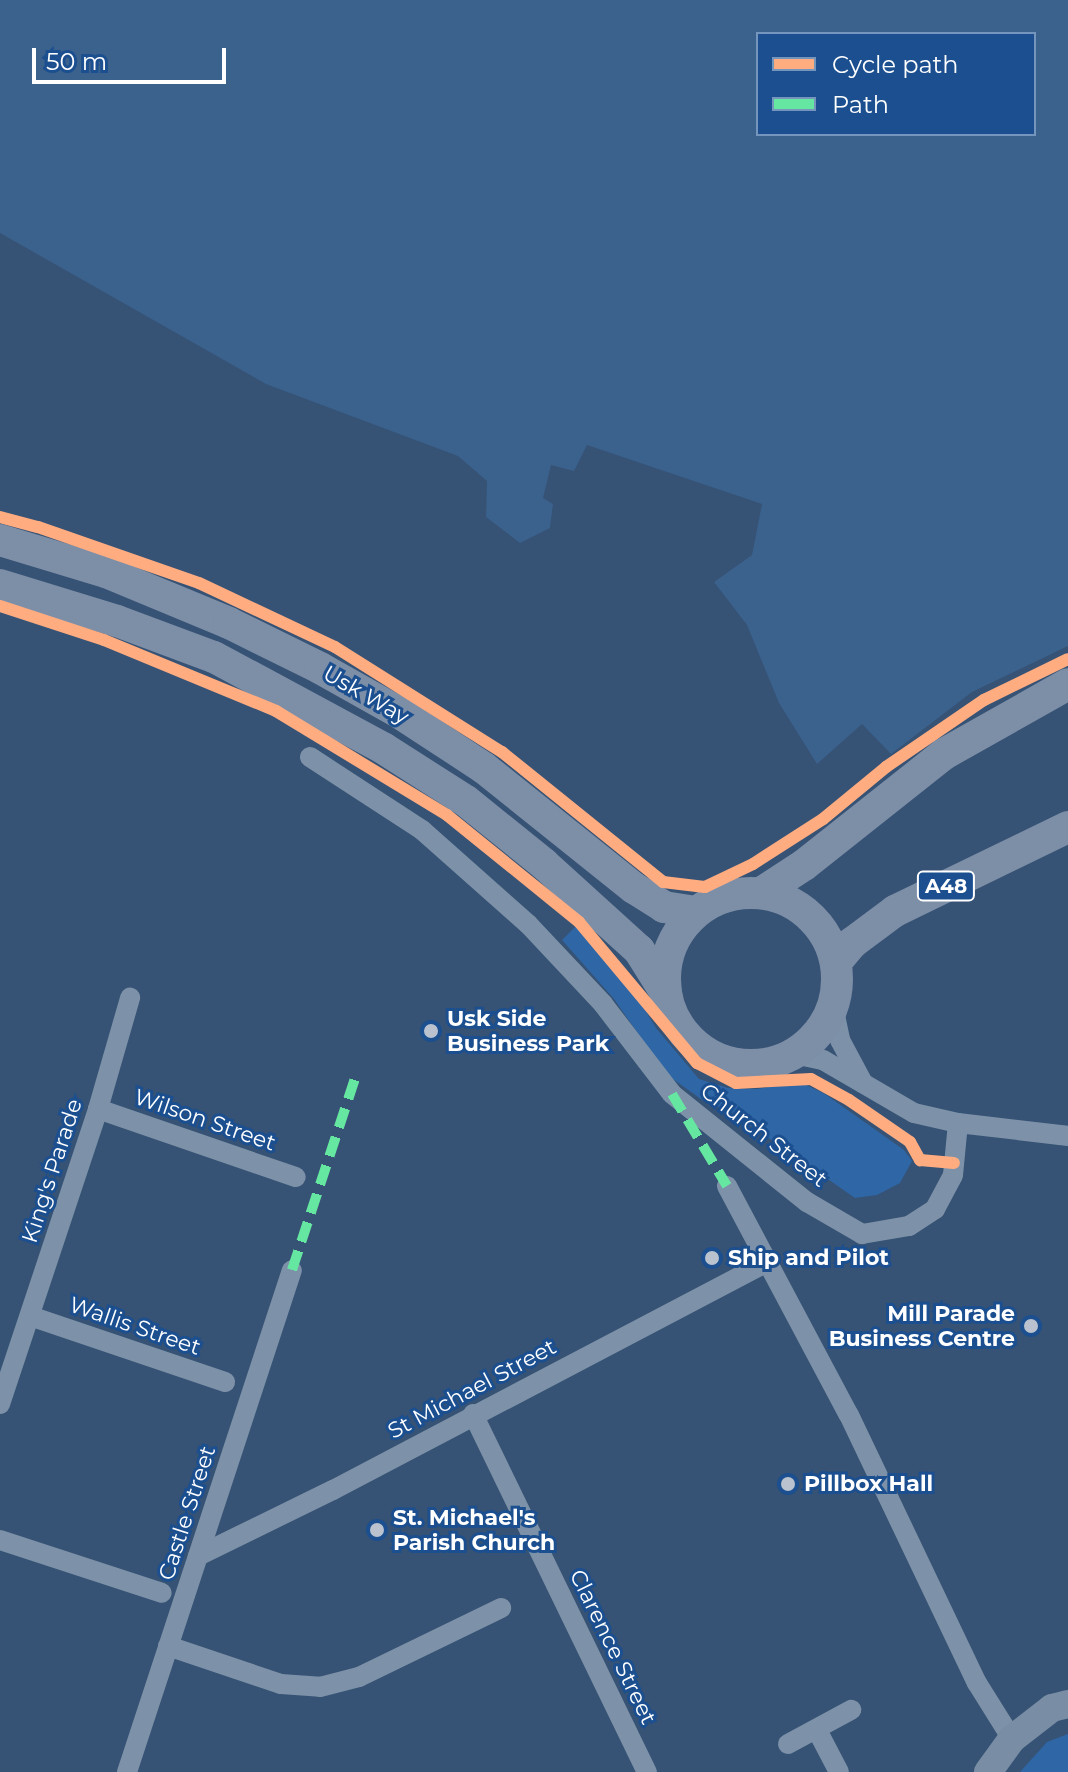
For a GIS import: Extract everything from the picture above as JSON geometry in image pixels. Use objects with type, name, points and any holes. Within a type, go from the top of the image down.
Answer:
[{"type":"main road","name":"Usk Way","points":[[0,540],[106,572],[229,623],[320,668],[400,713],[484,768],[634,888],[664,907],[696,912]]},
{"type":"main road","name":"Usk Way","points":[[0,585],[117,621],[214,657],[383,748],[466,801],[555,873],[639,950],[666,993]]},
{"type":"main road","points":[[761,893],[944,754],[1068,684]]},
{"type":"main road","name":"A48","points":[[836,962],[852,943],[895,911],[1068,827]]},
{"type":"main road","points":[[738,893],[761,893],[782,898],[817,923],[836,962],[837,984],[833,1006],[824,1025],[794,1054],[768,1063],[741,1064],[714,1057],[692,1042],[675,1019],[666,993],[665,971],[670,948],[681,928],[696,912],[716,900],[738,893]]},
{"type":"street","name":"Church Street","points":[[310,757],[422,830],[528,924],[603,1004],[672,1094],[807,1202],[862,1234],[909,1226],[935,1209],[953,1175],[958,1123]]},
{"type":"street","name":"King's Parade","points":[[0,1404],[98,1109],[130,998]]},
{"type":"street","points":[[833,1006],[840,1040],[865,1086]]},
{"type":"street","points":[[794,1054],[823,1060],[914,1113],[958,1123],[1068,1136]]},
{"type":"street","name":"Wilson Street","points":[[98,1109],[296,1177]]},
{"type":"street","points":[[727,1186],[849,1415],[977,1683],[1012,1739]]},
{"type":"street","name":"St Michael Street","points":[[198,1556],[333,1490],[768,1262]]},
{"type":"street","name":"Castle Street","points":[[127,1772],[292,1270]]},
{"type":"street","name":"Wallis Street","points":[[30,1316],[225,1382]]},
{"type":"street","name":"Clarence Street","points":[[473,1414],[647,1772]]},
{"type":"street","points":[[0,1540],[162,1593]]},
{"type":"street","points":[[168,1646],[281,1684],[320,1687],[359,1677],[501,1608]]},
{"type":"street","points":[[988,1772],[1012,1739],[1052,1708],[1068,1704]]},
{"type":"street","points":[[788,1744],[851,1710]]},
{"type":"street","points":[[817,1730],[839,1772]]},
{"type":"shaded area","points":[[0,0],[1068,0],[1068,646],[972,692],[891,754],[862,724],[817,764],[779,703],[747,625],[714,582],[752,555],[762,504],[587,445],[574,471],[551,465],[543,498],[553,504],[550,528],[520,543],[486,517],[487,481],[458,456],[266,384],[0,233]]},
{"type":"shaded area","points":[[576,926],[624,975],[656,1028],[699,1079],[728,1088],[757,1089],[800,1082],[825,1094],[904,1150],[912,1161],[900,1183],[877,1195],[855,1198],[728,1110],[705,1102],[666,1074],[614,999],[562,940]]},
{"type":"shaded area","points":[[1068,1734],[1068,1772],[1020,1772],[1047,1742]]},
{"type":"marked path","points":[[292,1270],[357,1072]]},
{"type":"marked path","points":[[672,1094],[727,1186]]},
{"type":"cycle path","points":[[0,517],[38,527],[199,583],[335,647],[502,752],[663,882],[705,887],[753,864],[823,819],[886,767],[984,700],[1068,659]]},
{"type":"cycle path","points":[[0,606],[104,640],[276,711],[447,815],[579,922],[697,1063],[736,1083],[811,1079],[849,1100],[910,1142],[920,1160],[954,1163]]},
{"type":"place","name":"Usk Side Business Park","points":[[431,1031]]},
{"type":"place","name":"Ship and Pilot","points":[[712,1258]]},
{"type":"place","name":"Mill Parade Business Centre","points":[[1031,1326]]},
{"type":"place","name":"Pillbox Hall","points":[[788,1484]]},
{"type":"place","name":"St. Michael's Parish Church","points":[[377,1530]]}]
